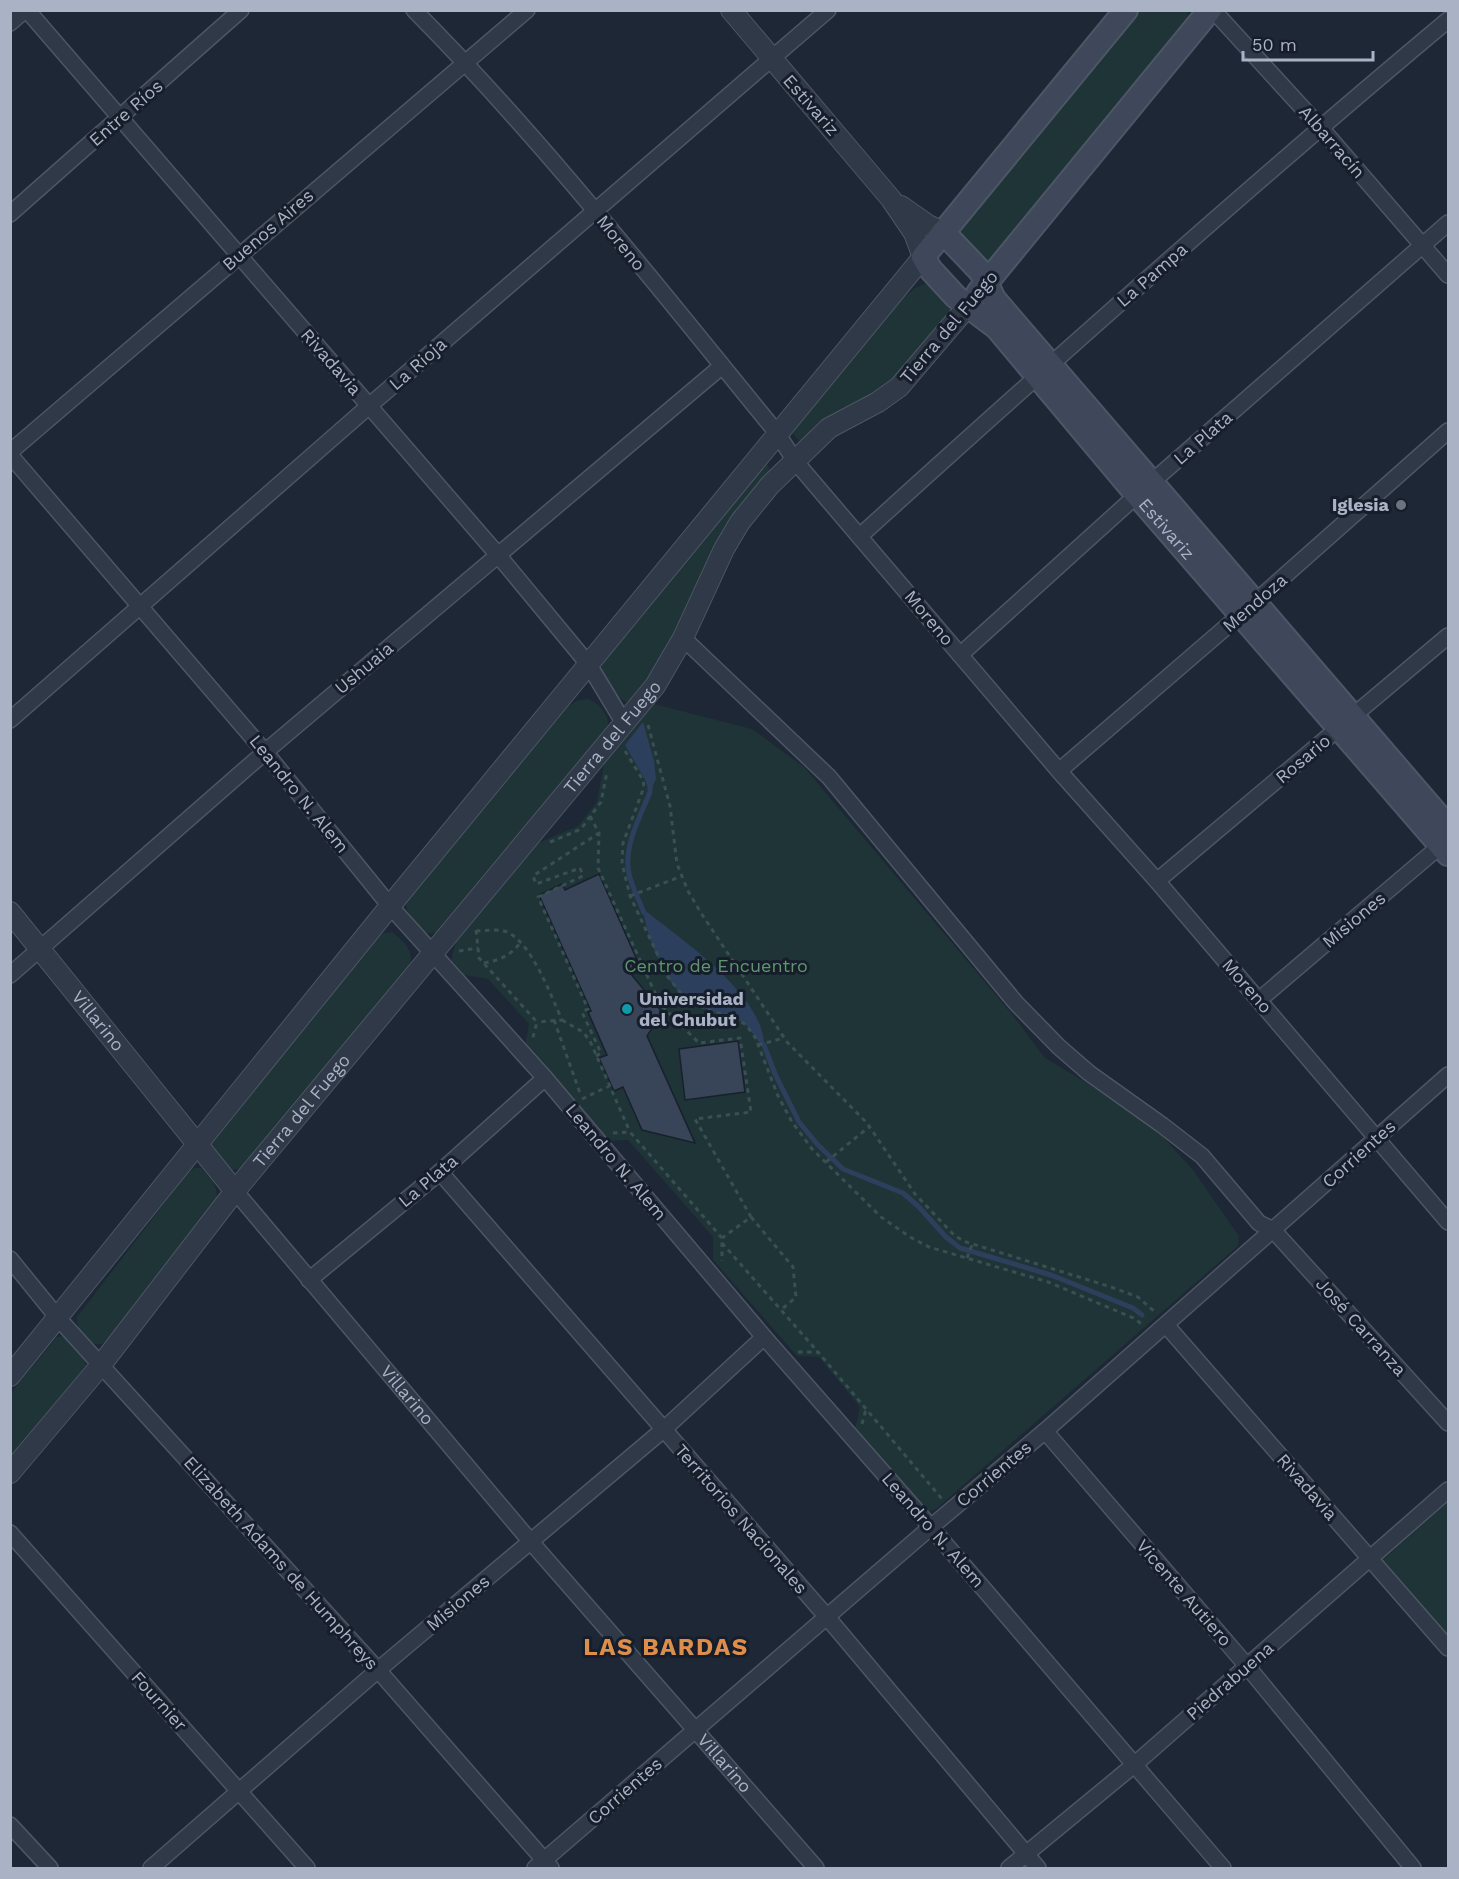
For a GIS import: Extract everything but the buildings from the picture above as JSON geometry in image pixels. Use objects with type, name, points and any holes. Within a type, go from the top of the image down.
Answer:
[{"type":"main road","points":[[923,257],[1126,10]]},
{"type":"main road","name":"Tierra del Fuego","points":[[968,306],[1212,10]]},
{"type":"main road","name":"Estivariz","points":[[943,232],[981,272],[994,299],[1043,370],[1447,842]]},
{"type":"main road","name":"Estivariz","points":[[923,257],[931,270],[956,297],[996,328],[1043,370]]},
{"type":"street","points":[[10,23],[26,10]]},
{"type":"street","name":"Rivadavia","points":[[26,10],[498,555],[589,665],[619,729]]},
{"type":"street","name":"Entre Ríos","points":[[10,214],[241,10]]},
{"type":"street","name":"Moreno","points":[[414,10],[465,61],[596,212],[777,433],[795,461],[1059,771],[1157,881],[1449,1222]]},
{"type":"street","name":"Buenos Aires","points":[[10,453],[527,10]]},
{"type":"street","name":"Estivariz","points":[[731,10],[891,199],[914,233],[923,257]]},
{"type":"street","name":"La Rioja","points":[[10,720],[369,406],[828,10]]},
{"type":"street","name":"Albarracín","points":[[1212,10],[1320,127],[1449,275]]},
{"type":"street","name":"La Pampa","points":[[860,536],[1043,370],[1320,127],[1449,20]]},
{"type":"street","name":"Estivariz","points":[[891,199],[928,225],[943,232]]},
{"type":"street","name":"La Plata","points":[[960,655],[1144,489],[1449,223]]},
{"type":"street","points":[[10,1376],[390,906],[923,257]]},
{"type":"street","name":"Tierra del Fuego","points":[[10,1473],[101,1365],[235,1191],[655,686],[683,638],[740,522],[770,485],[829,428],[878,402],[899,387],[968,306]]},
{"type":"street","name":"Ushuaia","points":[[10,975],[265,752],[722,366]]},
{"type":"street","name":"Mendoza","points":[[1059,771],[1248,609],[1449,431]]},
{"type":"street","name":"Leandro N. Alem","points":[[10,453],[265,752],[390,906],[545,1078],[764,1337],[931,1527],[1223,1869]]},
{"type":"street","name":"Rosario","points":[[1157,881],[1449,636]]},
{"type":"street","name":"José Carranza","points":[[683,638],[829,777],[1016,1003],[1059,1047],[1089,1073],[1202,1156],[1259,1223],[1273,1230],[1449,1423]]},
{"type":"street","name":"Misiones","points":[[1259,1000],[1447,842]]},
{"type":"street","name":"Villarino","points":[[10,912],[309,1280],[531,1542],[816,1869]]},
{"type":"street","name":"Corrientes","points":[[543,1866],[696,1730],[1153,1337],[1449,1075]]},
{"type":"street","name":"La Plata","points":[[309,1280],[440,1172],[545,1078]]},
{"type":"street","name":"Territorios Nacionales","points":[[440,1172],[827,1617],[1038,1869]]},
{"type":"street","name":"Elizabeth Adams de Humphreys","points":[[10,1258],[58,1318],[378,1670],[543,1866]]},
{"type":"street","name":"Rivadavia","points":[[1166,1325],[1449,1648]]},
{"type":"street","name":"Misiones","points":[[151,1869],[378,1670],[663,1430],[764,1337]]},
{"type":"street","name":"Vicente Autiero","points":[[1045,1431],[1247,1666],[1413,1869]]},
{"type":"street","name":"Piedrabuena","points":[[1009,1869],[1134,1765],[1449,1490]]},
{"type":"street","name":"Fournier","points":[[10,1533],[307,1869]]},
{"type":"street","points":[[10,1826],[50,1869]]},
{"type":"path","points":[[640,703],[650,731],[669,806],[677,864],[701,913],[784,1038],[869,1127],[915,1194],[954,1235],[972,1245],[1138,1297],[1166,1325]]},
{"type":"path","points":[[619,729],[643,780],[644,788],[623,843],[622,863],[631,896],[668,977],[680,992],[703,1008],[734,1017],[746,1025],[759,1045],[778,1096],[792,1122],[812,1149],[881,1217],[910,1238],[929,1247],[1048,1282],[1136,1319],[1153,1337]]},
{"type":"path","points":[[550,842],[581,830],[601,802],[609,766]]},
{"type":"path","points":[[590,816],[599,833],[598,868],[660,1004],[699,1043],[740,1038],[751,1112],[695,1119],[751,1217],[793,1267],[796,1297],[781,1310]]},
{"type":"path","points":[[596,1056],[601,1053],[582,1012],[588,1009],[538,897],[583,876],[580,868],[536,884],[533,876],[599,833]]},
{"type":"path","points":[[631,896],[682,876]]},
{"type":"path","points":[[475,925],[479,958],[537,1022]]},
{"type":"path","points":[[476,931],[504,931],[521,942],[528,951],[562,1020]]},
{"type":"path","points":[[484,963],[502,959],[514,952],[521,942]]},
{"type":"path","points":[[554,1020],[582,1100]]},
{"type":"path","points":[[537,1022],[562,1020],[583,1032],[630,1132],[951,1510]]},
{"type":"path","points":[[532,1043],[537,1022]]},
{"type":"path","points":[[759,1045],[784,1038]]},
{"type":"path","points":[[582,1100],[609,1086]]},
{"type":"path","points":[[575,1092],[582,1100]]},
{"type":"path","points":[[827,1162],[869,1127]]},
{"type":"path","points":[[611,1133],[630,1132]]},
{"type":"path","points":[[722,1240],[751,1217]]},
{"type":"path","points":[[722,1240],[722,1264]]},
{"type":"path","points":[[967,1258],[972,1245]]},
{"type":"path","points":[[798,1352],[818,1352]]},
{"type":"green space","points":[[1136,11],[1187,11],[1189,20],[999,254],[988,263],[957,234],[961,223]]},
{"type":"green space","points":[[927,283],[938,285],[953,305],[953,313],[892,379],[800,441],[792,433],[894,306],[915,288]]},
{"type":"green space","points":[[766,463],[770,469],[737,511],[662,659],[636,697],[626,702],[607,686],[602,676],[602,664]]},
{"type":"green space","points":[[587,699],[598,705],[607,717],[608,725],[605,734],[441,931],[428,933],[416,926],[406,907],[406,900],[568,707],[576,701]]},
{"type":"green space","name":"Centro de Encuentro","points":[[654,704],[752,729],[804,767],[1011,1013],[1045,1058],[1146,1122],[1165,1139],[1193,1170],[1239,1236],[1238,1246],[936,1509],[929,1512],[925,1511],[855,1429],[860,1407],[819,1357],[797,1356],[713,1260],[713,1237],[628,1140],[609,1141],[525,1044],[529,1024],[488,979],[464,975],[451,960],[456,941],[538,843],[578,826],[597,802],[604,763]]},
{"type":"green space","points":[[392,932],[410,952],[409,969],[245,1168],[232,1170],[216,1158],[209,1140],[376,938],[384,933]]},
{"type":"green space","points":[[194,1168],[201,1168],[214,1184],[215,1204],[108,1340],[101,1344],[94,1344],[80,1329],[77,1317]]},
{"type":"green space","points":[[63,1336],[82,1356],[86,1371],[11,1459],[11,1393],[57,1337]]},
{"type":"green space","points":[[1448,1502],[1448,1639],[1381,1562]]},
{"type":"water","points":[[643,722],[654,761],[656,779],[650,792],[625,745]]},
{"type":"water","points":[[643,909],[708,960],[738,991],[759,1023],[766,1051],[742,1022],[704,1008],[680,993],[673,985],[656,954]]},
{"type":"waterway","points":[[644,913],[629,874],[628,853],[637,822],[650,792],[650,785]]},
{"type":"waterway","points":[[764,1045],[775,1074],[799,1122],[818,1145],[843,1169],[903,1193],[946,1237],[960,1248],[1051,1275],[1133,1308],[1142,1315]]},
{"type":"place","name":"Iglesia","points":[[1401,505]]},
{"type":"place","name":"Universidad del Chubut","points":[[627,1009]]},
{"type":"district","name":"LAS BARDAS","points":[[666,1647]]}]
